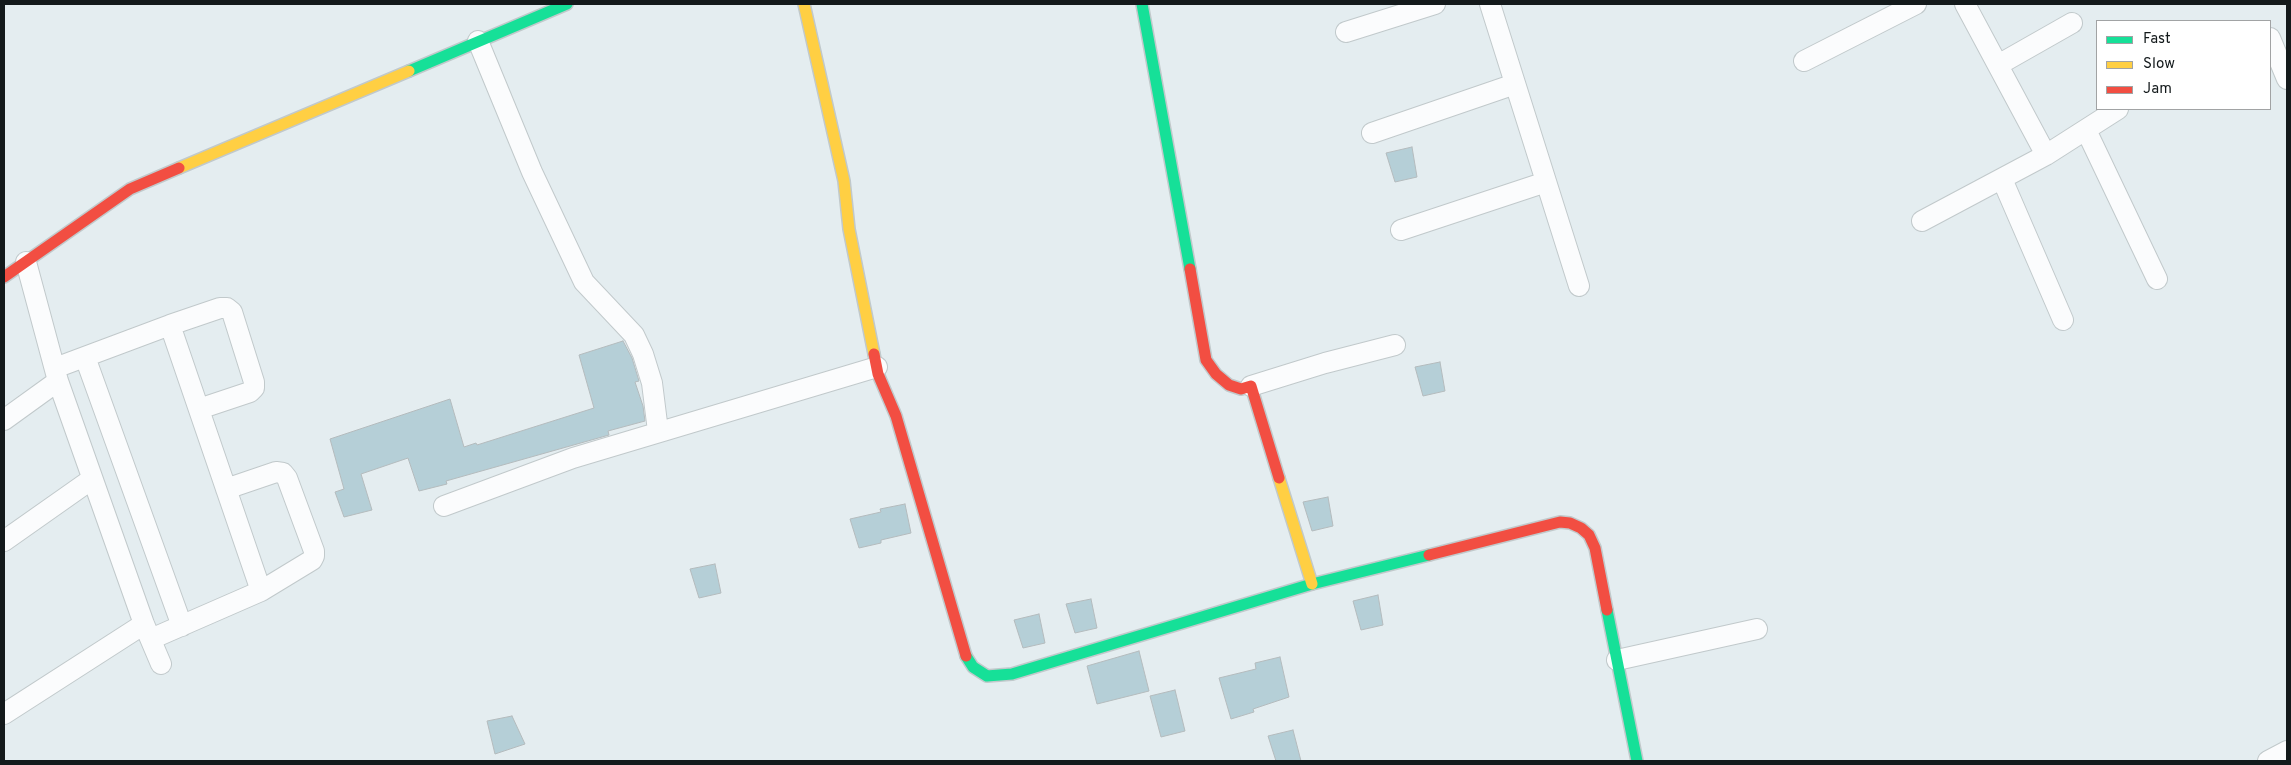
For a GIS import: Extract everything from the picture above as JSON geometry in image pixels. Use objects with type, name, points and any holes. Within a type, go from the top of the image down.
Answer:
[{"type":"street","points":[[4,277],[130,189],[567,4]]},
{"type":"street","points":[[804,4],[844,180],[849,229],[877,367],[896,416],[964,653],[973,667],[987,676],[1012,674],[1060,658],[1312,584],[1560,522],[1570,523],[1581,528],[1589,535],[1595,548],[1637,761]]},
{"type":"street","points":[[1142,4],[1206,360],[1216,374],[1229,385],[1241,388],[1395,345]]},
{"type":"street","points":[[1346,32],[1435,4]]},
{"type":"street","points":[[1490,4],[1579,286]]},
{"type":"street","points":[[1804,61],[1916,4]]},
{"type":"street","points":[[1965,4],[2046,155]]},
{"type":"street","points":[[1998,65],[2072,23]]},
{"type":"street","points":[[2271,40],[2287,79]]},
{"type":"street","points":[[478,41],[532,172],[584,282],[634,335],[643,354],[652,383],[658,431]]},
{"type":"street","points":[[1372,133],[1515,84]]},
{"type":"street","points":[[1922,222],[2046,155],[2116,110]]},
{"type":"street","points":[[2086,130],[2157,280]]},
{"type":"street","points":[[2002,178],[2063,320]]},
{"type":"street","points":[[1402,230],[1546,182]]},
{"type":"street","points":[[26,262],[56,375],[92,479],[161,664]]},
{"type":"street","points":[[4,420],[56,375],[85,356],[170,324],[220,308],[227,308],[232,312],[254,382],[254,388],[250,392],[198,409]]},
{"type":"street","points":[[170,324],[261,591]]},
{"type":"street","points":[[85,356],[182,626]]},
{"type":"street","points":[[444,506],[573,458],[877,367]]},
{"type":"street","points":[[1252,386],[1312,584]]},
{"type":"street","points":[[86,458],[116,445]]},
{"type":"street","points":[[4,714],[148,631],[182,626],[261,591],[312,560],[314,551],[287,478],[283,473],[276,472],[226,489]]},
{"type":"street","points":[[4,540],[92,479]]},
{"type":"street","points":[[120,551],[150,540]]},
{"type":"street","points":[[1617,660],[1757,629]]},
{"type":"street","points":[[2268,761],[2287,751]]},
{"type":"building","points":[[1412,147],[1417,177],[1395,182],[1386,153]]},
{"type":"building","points":[[623,341],[632,358],[639,381],[635,382],[643,406],[645,421],[608,431],[609,435],[446,481],[447,484],[419,491],[408,458],[361,474],[372,510],[344,517],[335,492],[344,489],[330,439],[450,399],[464,447],[476,443],[477,445],[594,408],[579,355]]},
{"type":"building","points":[[1440,362],[1445,391],[1423,396],[1415,367]]},
{"type":"building","points":[[1328,497],[1333,526],[1312,531],[1303,502]]},
{"type":"building","points":[[905,504],[911,533],[881,540],[881,543],[859,548],[850,519],[881,512],[880,509]]},
{"type":"building","points":[[715,564],[721,593],[699,598],[690,569]]},
{"type":"building","points":[[1378,595],[1383,625],[1361,630],[1353,601]]},
{"type":"building","points":[[1091,599],[1097,628],[1075,633],[1066,604]]},
{"type":"building","points":[[1039,614],[1045,643],[1023,648],[1014,620]]},
{"type":"building","points":[[1139,651],[1149,691],[1097,704],[1087,666]]},
{"type":"building","points":[[1280,657],[1289,697],[1253,709],[1254,712],[1231,719],[1219,678],[1256,669],[1255,663]]},
{"type":"building","points":[[1175,690],[1185,731],[1161,737],[1150,696]]},
{"type":"building","points":[[512,716],[525,744],[495,754],[487,721]]},
{"type":"building","points":[[1293,730],[1301,761],[1276,761],[1268,736]]},
{"type":"traffic: fast","points":[[409,71],[567,4]]},
{"type":"traffic: fast","points":[[1142,4],[1190,269]]},
{"type":"traffic: fast","points":[[966,656],[973,667],[987,676],[1012,674],[1312,584],[1429,555]]},
{"type":"traffic: fast","points":[[1607,610],[1637,761]]},
{"type":"traffic: slow","points":[[804,4],[844,181],[849,229],[874,354]]},
{"type":"traffic: slow","points":[[179,168],[409,71]]},
{"type":"traffic: slow","points":[[1279,478],[1312,584]]},
{"type":"traffic: jam","points":[[4,277],[130,189],[179,168]]},
{"type":"traffic: jam","points":[[1190,269],[1206,360],[1216,374],[1229,385],[1241,389],[1251,386],[1279,478]]},
{"type":"traffic: jam","points":[[874,354],[878,374],[896,416],[966,656]]},
{"type":"traffic: jam","points":[[1429,555],[1560,522],[1570,523],[1581,528],[1589,535],[1595,548],[1607,610]]}]
